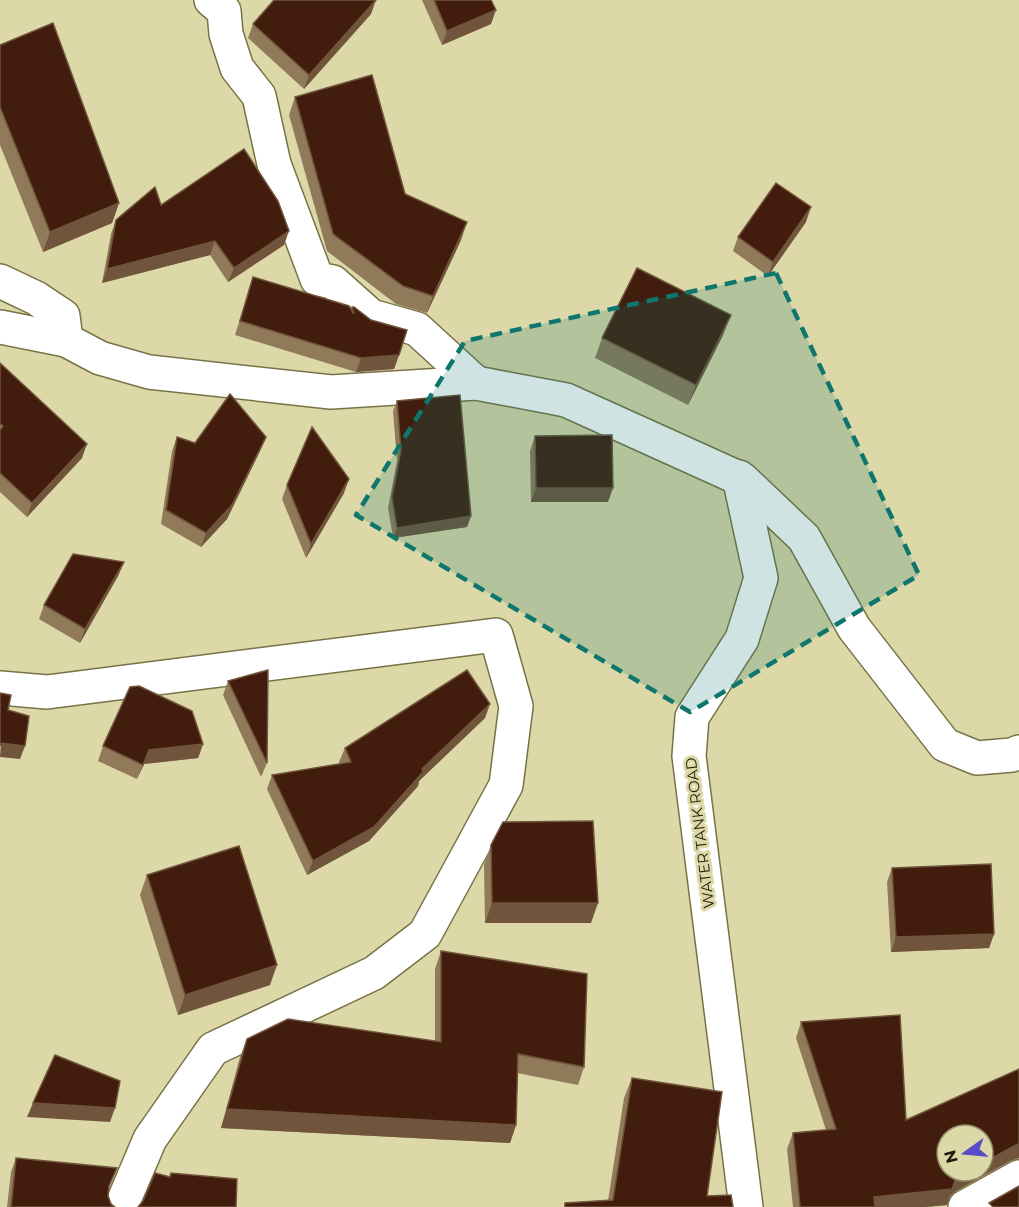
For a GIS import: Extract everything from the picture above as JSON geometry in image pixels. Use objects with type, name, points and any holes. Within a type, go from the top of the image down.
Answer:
[{"type":"street","points":[[211,0],[224,11],[226,34],[237,68],[259,96],[274,164],[317,279],[333,282],[371,316],[417,329],[476,382]]},
{"type":"street","points":[[0,281],[36,297],[63,316],[66,340]]},
{"type":"street","points":[[0,327],[66,340],[100,358],[149,372],[331,392],[476,382],[566,400],[741,478],[804,538],[854,627],[945,745],[977,758],[1012,755],[1019,752]]},
{"type":"street","name":"WATER TANK ROAD","points":[[741,478],[761,578],[742,639],[692,717],[689,756],[746,1207]]},
{"type":"street","points":[[0,688],[48,692],[496,635],[516,706],[506,785],[425,934],[374,973],[213,1048],[150,1139],[121,1207]]},
{"type":"street","points":[[964,1207],[1019,1177]]},
{"type":"highlighted area","points":[[776,273],[919,575],[690,712],[356,515],[465,341]]},
{"type":"building","points":[[274,0],[376,0],[309,75],[253,24]]},
{"type":"building","points":[[434,0],[491,0],[496,10],[447,31]]},
{"type":"building","points":[[53,23],[119,203],[50,232],[0,107],[0,45]]},
{"type":"building","points":[[372,75],[405,194],[467,222],[433,296],[403,286],[333,234],[295,97]]},
{"type":"building","points":[[244,149],[278,201],[289,231],[234,268],[215,241],[107,269],[116,220],[155,187],[161,205]]},
{"type":"building","points":[[776,183],[811,207],[773,262],[738,237]]},
{"type":"building","points":[[637,268],[731,315],[696,385],[602,338]]},
{"type":"building","points":[[253,277],[349,306],[354,314],[352,307],[354,307],[371,320],[407,330],[399,355],[361,358],[240,321]]},
{"type":"building","points":[[0,363],[87,444],[32,503],[0,473],[0,430],[3,426],[0,424]]},
{"type":"building","points":[[230,394],[266,437],[232,505],[206,533],[166,510],[177,437],[195,443]]},
{"type":"building","points":[[460,395],[471,516],[397,528],[392,497],[401,450],[397,401]]},
{"type":"building","points":[[312,427],[349,479],[311,544],[287,485]]},
{"type":"building","points":[[612,435],[613,488],[536,488],[535,436]]},
{"type":"building","points":[[73,554],[124,562],[85,629],[44,605]]},
{"type":"building","points":[[268,670],[267,763],[228,681]]},
{"type":"building","points":[[467,670],[490,704],[422,769],[423,772],[374,827],[313,861],[272,775],[351,762],[345,748]]},
{"type":"building","points":[[139,686],[192,711],[203,744],[149,750],[143,765],[103,746],[130,687]]},
{"type":"building","points":[[0,693],[11,695],[8,710],[29,716],[25,746],[1,743],[0,746]]},
{"type":"building","points":[[593,821],[598,903],[492,903],[491,845],[503,822]]},
{"type":"building","points":[[239,846],[277,965],[185,995],[147,875]]},
{"type":"building","points":[[991,864],[994,934],[896,937],[892,868]]},
{"type":"building","points":[[441,951],[587,974],[584,1067],[518,1054],[516,1125],[227,1109],[247,1039],[288,1019],[441,1042]]},
{"type":"building","points":[[900,1015],[906,1120],[1019,1069],[1019,1144],[995,1156],[995,1123],[935,1123],[935,1183],[954,1183],[952,1189],[874,1197],[875,1207],[800,1207],[793,1133],[836,1129],[801,1022]]},
{"type":"building","points":[[55,1055],[120,1081],[115,1108],[33,1103]]},
{"type":"building","points":[[632,1078],[722,1092],[707,1196],[731,1195],[733,1207],[565,1207],[565,1203],[613,1200]]},
{"type":"building","points":[[16,1158],[117,1168],[109,1186],[108,1196],[115,1207],[11,1207]]},
{"type":"building","points":[[155,1173],[170,1177],[171,1173],[237,1179],[236,1207],[138,1207]]},
{"type":"building","points":[[1019,1186],[1019,1207],[993,1207],[989,1203]]}]
